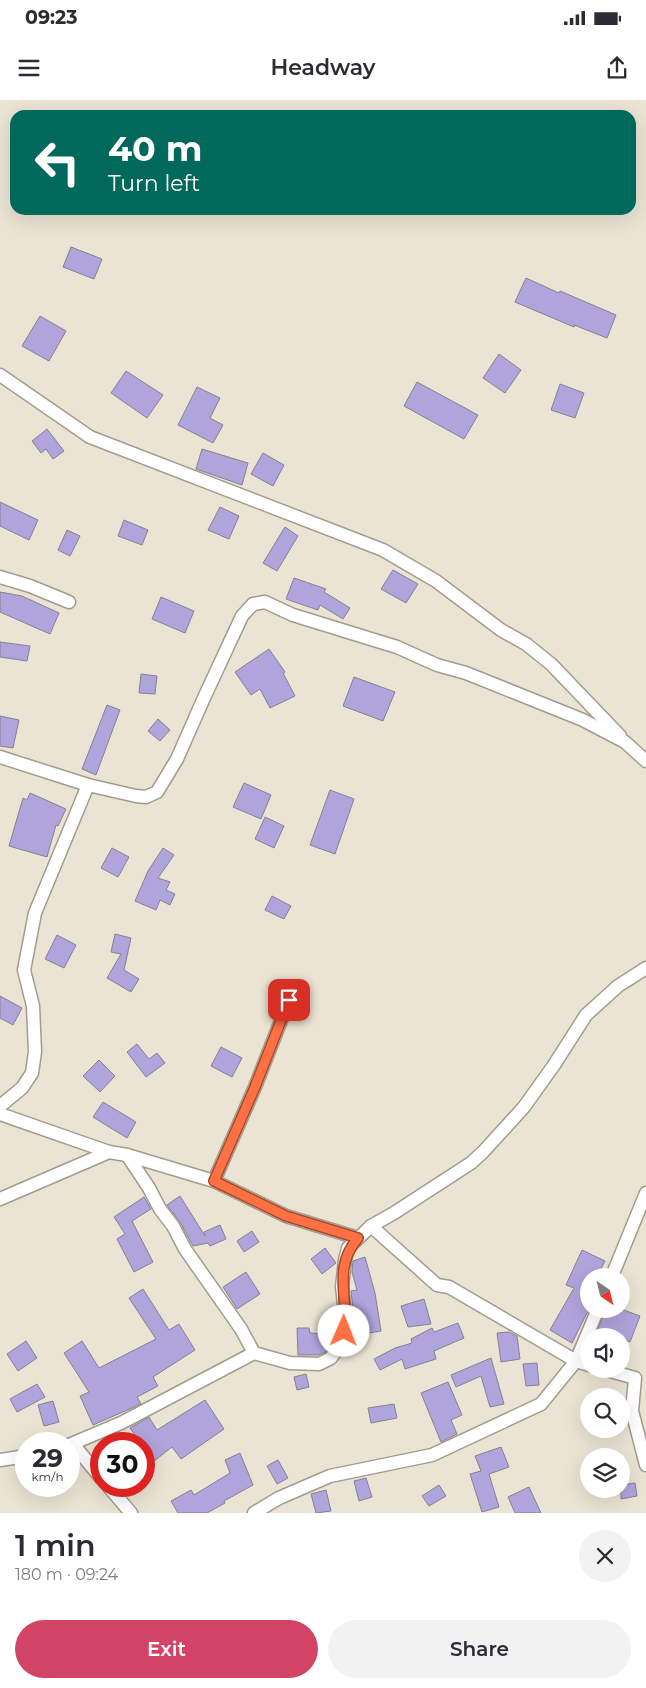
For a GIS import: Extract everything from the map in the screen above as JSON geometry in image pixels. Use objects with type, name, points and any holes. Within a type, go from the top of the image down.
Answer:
[{"type":"street","points":[[0,375],[90,437],[383,550],[436,581],[501,630],[526,644],[551,664],[625,742],[646,761]]},
{"type":"street","points":[[0,578],[30,586],[69,602]]},
{"type":"street","points":[[0,757],[88,785],[136,796],[146,797],[157,792],[177,759],[202,700],[242,616],[253,604],[265,602],[293,615],[397,647],[437,665],[466,674],[583,720],[625,742]]},
{"type":"street","points":[[0,1106],[22,1088],[32,1073],[35,1052],[33,1006],[24,970],[33,923],[88,785]]},
{"type":"street","points":[[80,1441],[121,1423],[254,1353],[290,1363],[319,1364],[331,1358],[343,1341],[346,1321],[342,1286],[348,1248],[371,1226],[456,1173],[483,1152],[524,1107],[586,1015],[618,986],[646,968]]},
{"type":"street","points":[[214,1181],[255,1087],[289,1000]]},
{"type":"street","points":[[0,1114],[109,1152],[128,1155],[214,1181],[286,1216],[358,1238]]},
{"type":"street","points":[[0,1199],[109,1152]]},
{"type":"street","points":[[128,1155],[160,1209],[173,1226],[185,1249],[241,1329],[254,1353]]},
{"type":"street","points":[[615,1268],[646,1193]]},
{"type":"street","points":[[371,1226],[437,1285],[449,1287],[580,1361]]},
{"type":"street","points":[[254,1513],[280,1498],[330,1476],[432,1455],[541,1404],[580,1366]]},
{"type":"street","points":[[641,1378],[632,1411],[646,1465]]},
{"type":"street","points":[[80,1455],[90,1466]]},
{"type":"street","points":[[0,1460],[15,1458]]},
{"type":"street","points":[[117,1497],[131,1513]]},
{"type":"building","points":[[71,247],[102,259],[94,279],[63,267]]},
{"type":"building","points":[[526,278],[616,315],[607,338],[574,325],[574,327],[515,302]]},
{"type":"building","points":[[40,316],[66,331],[49,361],[22,346]]},
{"type":"building","points":[[499,354],[521,370],[505,393],[483,378]]},
{"type":"building","points":[[126,371],[163,395],[147,418],[111,393]]},
{"type":"building","points":[[417,382],[478,415],[464,439],[404,406]]},
{"type":"building","points":[[560,384],[584,393],[575,418],[551,410]]},
{"type":"building","points":[[197,387],[220,398],[210,418],[223,425],[213,443],[178,425]]},
{"type":"building","points":[[47,429],[64,451],[53,459],[46,449],[41,453],[32,441]]},
{"type":"building","points":[[202,449],[248,463],[242,485],[196,469]]},
{"type":"building","points":[[263,453],[284,465],[273,486],[251,474]]},
{"type":"building","points":[[0,502],[38,520],[29,540],[0,526]]},
{"type":"building","points":[[220,507],[239,516],[229,539],[208,530]]},
{"type":"building","points":[[124,520],[148,530],[142,545],[118,536]]},
{"type":"building","points":[[285,527],[298,536],[277,571],[263,563]]},
{"type":"building","points":[[67,530],[80,536],[70,556],[58,550]]},
{"type":"building","points":[[393,570],[418,584],[406,603],[381,589]]},
{"type":"building","points":[[294,578],[326,589],[324,592],[350,608],[343,619],[320,605],[318,610],[286,599]]},
{"type":"building","points":[[0,592],[22,596],[59,613],[50,634],[0,612]]},
{"type":"building","points":[[161,597],[194,611],[185,633],[152,619]]},
{"type":"building","points":[[0,642],[30,646],[27,661],[0,657]]},
{"type":"building","points":[[269,649],[285,672],[283,673],[295,696],[270,708],[260,689],[251,695],[235,672]]},
{"type":"building","points":[[141,674],[157,676],[155,694],[139,693]]},
{"type":"building","points":[[354,677],[395,692],[383,721],[343,706]]},
{"type":"building","points":[[107,705],[120,710],[96,775],[82,769]]},
{"type":"building","points":[[0,716],[19,720],[13,748],[0,746]]},
{"type":"building","points":[[158,719],[170,730],[160,741],[148,731]]},
{"type":"building","points":[[244,783],[271,795],[261,819],[233,807]]},
{"type":"building","points":[[330,790],[354,799],[335,854],[310,845]]},
{"type":"building","points":[[30,793],[66,809],[58,826],[56,825],[47,857],[9,846],[23,798],[27,800]]},
{"type":"building","points":[[265,817],[284,826],[274,848],[255,839]]},
{"type":"building","points":[[112,848],[129,857],[118,877],[101,868]]},
{"type":"building","points":[[163,848],[174,855],[158,878],[170,882],[166,890],[175,894],[170,905],[160,900],[156,910],[135,901],[148,871]]},
{"type":"building","points":[[272,896],[291,906],[284,919],[265,910]]},
{"type":"building","points":[[115,934],[131,938],[124,970],[139,979],[131,992],[107,978],[121,954],[111,952]]},
{"type":"building","points":[[57,935],[76,945],[64,968],[45,959]]},
{"type":"building","points":[[0,996],[22,1008],[13,1025],[0,1018]]},
{"type":"building","points":[[137,1044],[149,1059],[157,1053],[165,1063],[146,1077],[127,1052]]},
{"type":"building","points":[[221,1047],[242,1058],[232,1077],[211,1066]]},
{"type":"building","points":[[99,1060],[115,1076],[100,1092],[83,1076]]},
{"type":"building","points":[[103,1102],[136,1122],[127,1138],[93,1117]]},
{"type":"building","points":[[180,1196],[205,1236],[204,1232],[220,1225],[226,1239],[210,1246],[208,1243],[193,1246],[180,1222],[167,1205]]},
{"type":"building","points":[[144,1197],[151,1209],[132,1221],[153,1262],[134,1272],[117,1239],[125,1234],[114,1217]]},
{"type":"building","points":[[252,1231],[259,1242],[244,1252],[237,1241]]},
{"type":"building","points":[[325,1248],[336,1263],[322,1274],[311,1259]]},
{"type":"building","points":[[582,1250],[605,1261],[601,1268],[580,1268],[580,1318],[584,1318],[572,1343],[550,1330],[574,1288],[566,1285]]},
{"type":"building","points":[[365,1257],[375,1293],[381,1331],[356,1335],[351,1291],[357,1290],[352,1272],[353,1261]]},
{"type":"building","points":[[246,1272],[260,1294],[237,1309],[223,1287]]},
{"type":"building","points":[[143,1289],[169,1330],[179,1324],[195,1350],[153,1377],[158,1386],[137,1397],[141,1404],[93,1425],[80,1396],[89,1392],[64,1353],[82,1341],[99,1368],[156,1339],[129,1298]]},
{"type":"building","points":[[424,1299],[431,1324],[408,1327],[401,1306]]},
{"type":"building","points":[[630,1312],[640,1316],[630,1342],[630,1328],[598,1328],[602,1318],[630,1318]]},
{"type":"building","points":[[458,1323],[464,1338],[434,1351],[436,1359],[405,1369],[402,1359],[380,1370],[374,1359],[395,1348],[412,1343],[411,1339],[432,1328],[434,1332]]},
{"type":"building","points":[[297,1328],[309,1328],[310,1333],[328,1334],[328,1349],[326,1352],[318,1355],[298,1355]]},
{"type":"building","points":[[509,1332],[517,1336],[520,1359],[501,1362],[497,1333]]},
{"type":"building","points":[[26,1341],[37,1358],[18,1371],[7,1354]]},
{"type":"building","points":[[491,1358],[504,1404],[490,1407],[481,1376],[456,1387],[451,1375]]},
{"type":"building","points":[[537,1363],[539,1385],[526,1386],[523,1364]]},
{"type":"building","points":[[306,1374],[309,1387],[297,1390],[294,1377]]},
{"type":"building","points":[[448,1382],[462,1415],[451,1420],[457,1434],[441,1442],[421,1393]]},
{"type":"building","points":[[37,1384],[45,1397],[17,1412],[10,1399]]},
{"type":"building","points":[[205,1400],[224,1429],[181,1459],[172,1447],[155,1460],[155,1432],[133,1432],[130,1428],[149,1417],[157,1430]]},
{"type":"building","points":[[53,1401],[59,1422],[44,1426],[38,1405]]},
{"type":"building","points":[[394,1404],[397,1418],[371,1423],[368,1408]]},
{"type":"building","points":[[501,1447],[509,1467],[489,1474],[499,1507],[482,1512],[470,1474],[481,1471],[475,1456]]},
{"type":"building","points":[[240,1453],[253,1485],[207,1513],[178,1513],[171,1501],[191,1490],[194,1495],[230,1473],[225,1460]]},
{"type":"building","points":[[278,1460],[288,1478],[277,1484],[267,1466]]},
{"type":"building","points":[[366,1478],[372,1497],[359,1501],[354,1481]]},
{"type":"building","points":[[635,1483],[637,1496],[630,1497],[630,1484]]},
{"type":"building","points":[[439,1485],[446,1496],[429,1506],[422,1496]]},
{"type":"building","points":[[529,1487],[541,1513],[515,1513],[508,1497]]},
{"type":"building","points":[[326,1490],[331,1511],[316,1513],[311,1494]]},
{"type":"route","points":[[289,1000],[255,1087],[214,1181],[286,1216],[358,1238],[348,1248],[345,1260],[342,1286],[346,1321],[344,1331]]}]
